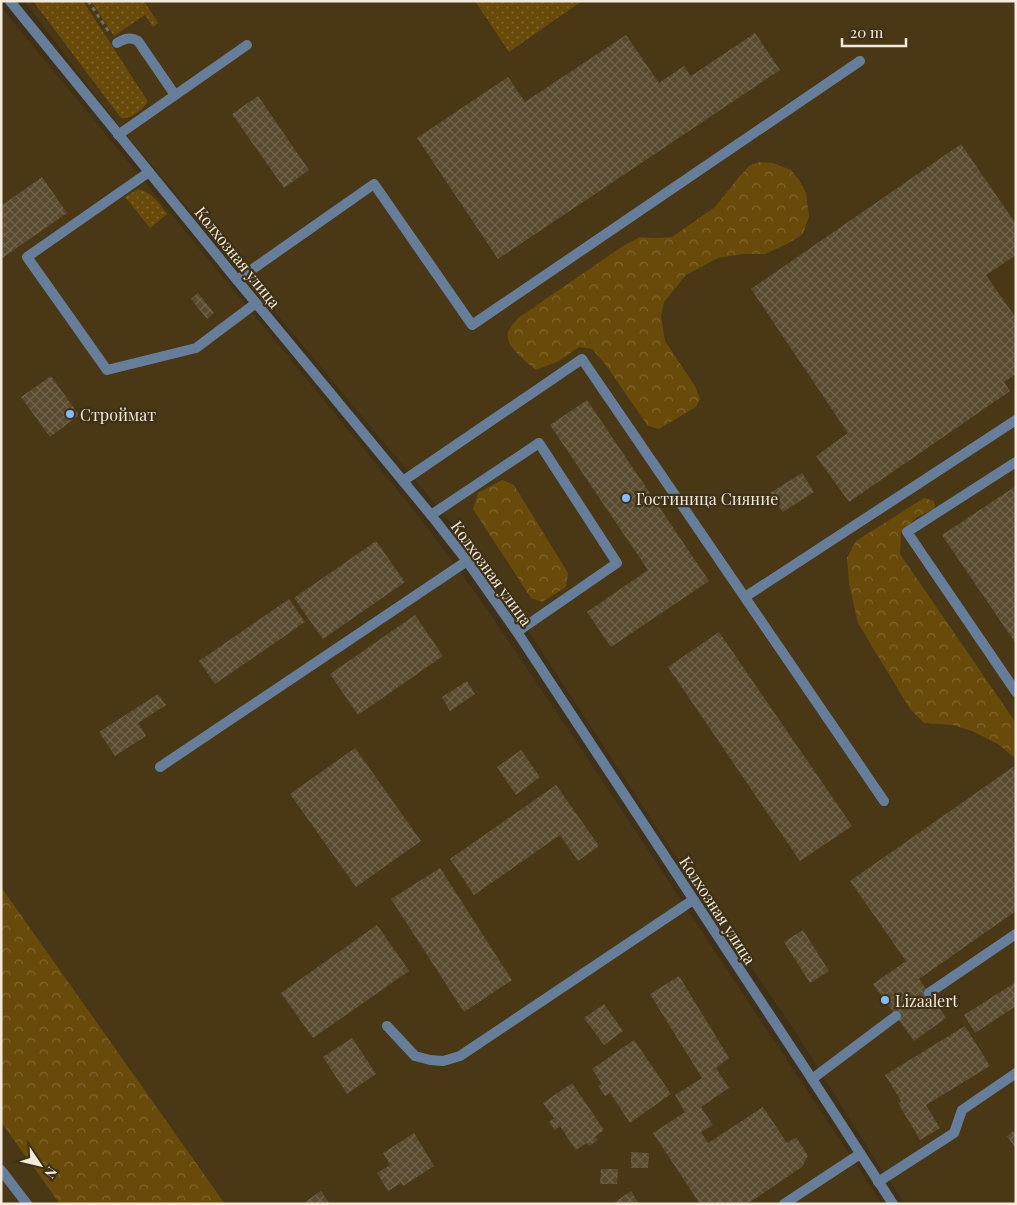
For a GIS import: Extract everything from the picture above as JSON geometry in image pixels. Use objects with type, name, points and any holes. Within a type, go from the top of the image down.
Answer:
[{"type":"street","name":"Колхозная улица","points":[[10,1],[237,280],[432,515],[466,561],[517,632],[893,1204]]},
{"type":"street","points":[[117,43],[128,38],[134,38],[138,41],[175,95]]},
{"type":"street","points":[[118,134],[246,45]]},
{"type":"street","points":[[237,280],[374,184],[472,325],[860,61]]},
{"type":"street","points":[[149,172],[27,257],[107,370],[196,348],[256,303]]},
{"type":"street","points":[[403,481],[582,359],[884,801]]},
{"type":"street","points":[[745,597],[1016,420]]},
{"type":"street","points":[[432,515],[539,443],[617,563],[517,632]]},
{"type":"street","points":[[1016,462],[908,532],[1016,692]]},
{"type":"street","points":[[160,767],[466,561]]},
{"type":"street","points":[[387,1026],[415,1056],[442,1061],[460,1056],[693,900]]},
{"type":"street","points":[[929,993],[1016,934]]},
{"type":"street","points":[[812,1079],[896,1016]]},
{"type":"street","points":[[878,1182],[954,1132],[962,1110],[1016,1073]]},
{"type":"street","points":[[784,1204],[860,1154]]},
{"type":"street","points":[[1,1170],[27,1204]]},
{"type":"path","points":[[88,1],[117,43]]},
{"type":"shaded area","points":[[24,1],[1016,1],[1016,1204],[905,1204],[795,1031],[697,889],[499,586],[468,543],[119,126]]},
{"type":"shaded area","points":[[1,7],[420,518],[456,566],[574,738],[882,1204],[1,1204]]},
{"type":"green space","points":[[33,1],[83,1],[147,100],[142,109],[132,116],[121,118]]},
{"type":"green space","points":[[91,1],[144,1],[158,23],[153,27],[145,15],[114,36]]},
{"type":"green space","points":[[475,1],[582,1],[509,52]]},
{"type":"green space","points":[[759,162],[773,163],[791,170],[806,193],[809,216],[803,234],[787,244],[765,254],[742,254],[718,258],[686,275],[664,302],[661,316],[665,341],[695,386],[700,399],[696,407],[659,429],[648,426],[605,364],[592,349],[579,347],[559,361],[536,370],[509,343],[508,332],[518,318],[623,246],[640,237],[672,237],[715,207],[749,166]]},
{"type":"green space","points":[[138,189],[158,202],[167,214],[150,228],[125,197]]},
{"type":"green space","points":[[502,480],[514,485],[568,573],[566,587],[542,602],[531,598],[473,509],[478,493]]},
{"type":"green space","points":[[924,498],[934,501],[935,508],[916,518],[901,533],[900,554],[1016,723],[1016,759],[998,744],[972,731],[953,725],[924,723],[910,709],[858,623],[849,583],[847,558],[856,541]]},
{"type":"green space","points":[[1,887],[225,1204],[60,1204],[1,1122]]},
{"type":"building","points":[[755,33],[780,70],[498,259],[417,138],[508,77],[525,102],[626,35],[659,83],[684,66],[691,76]]},
{"type":"building","points":[[258,96],[309,170],[284,188],[232,114]]},
{"type":"building","points":[[961,144],[1016,224],[1016,255],[986,275],[1016,318],[1016,374],[1004,382],[1010,391],[849,502],[816,456],[848,433],[751,289]]},
{"type":"building","points":[[42,177],[67,213],[1,259],[1,206]]},
{"type":"building","points":[[198,293],[214,313],[207,319],[191,299]]},
{"type":"building","points":[[51,376],[79,415],[50,437],[21,397]]},
{"type":"building","name":"Гостиница Сияние","points":[[587,400],[709,581],[611,647],[587,612],[648,570],[550,425]]},
{"type":"building","points":[[802,473],[814,492],[783,512],[770,493]]},
{"type":"building","points":[[1016,486],[1016,644],[942,535]]},
{"type":"building","points":[[376,541],[405,582],[323,639],[294,598]]},
{"type":"building","points":[[289,599],[305,622],[215,684],[199,661]]},
{"type":"building","points":[[415,615],[443,656],[358,715],[330,674]]},
{"type":"building","points":[[719,632],[852,826],[800,861],[668,667]]},
{"type":"building","points":[[467,681],[475,694],[450,711],[442,697]]},
{"type":"building","points":[[158,694],[166,705],[138,723],[146,736],[115,756],[99,732]]},
{"type":"building","points":[[355,748],[421,841],[356,887],[290,794]]},
{"type":"building","points":[[521,750],[540,777],[516,795],[497,767]]},
{"type":"building","points":[[1013,767],[1016,771],[1016,911],[919,979],[946,1018],[914,1041],[873,984],[906,961],[850,881]]},
{"type":"building","points":[[556,785],[599,846],[578,861],[560,835],[474,895],[450,859]]},
{"type":"building","points":[[440,868],[512,980],[464,1012],[391,899]]},
{"type":"building","points":[[377,925],[409,971],[313,1038],[281,993]]},
{"type":"building","points":[[803,930],[829,971],[810,983],[784,942]]},
{"type":"building","points":[[679,976],[729,1058],[716,1068],[729,1088],[701,1107],[713,1125],[701,1132],[708,1143],[763,1107],[787,1143],[796,1137],[808,1156],[802,1167],[747,1204],[700,1204],[653,1133],[685,1112],[675,1095],[702,1078],[650,994]]},
{"type":"building","points":[[1016,982],[1016,1006],[975,1033],[964,1015]]},
{"type":"building","points":[[604,1004],[623,1031],[604,1045],[584,1018]]},
{"type":"building","points":[[965,1026],[990,1066],[926,1105],[940,1128],[920,1140],[898,1103],[901,1101],[885,1075]]},
{"type":"building","points":[[352,1038],[376,1074],[347,1094],[323,1057]]},
{"type":"building","points":[[634,1040],[671,1094],[630,1123],[610,1093],[605,1096],[598,1086],[602,1084],[592,1069]]},
{"type":"building","points":[[572,1083],[604,1130],[595,1137],[598,1140],[589,1146],[587,1143],[576,1150],[560,1126],[555,1130],[549,1122],[554,1118],[543,1103]]},
{"type":"building","points":[[1016,1129],[1016,1149],[1007,1136]]},
{"type":"building","points":[[414,1133],[434,1166],[403,1186],[401,1183],[388,1191],[377,1173],[390,1165],[383,1153]]},
{"type":"building","points":[[631,1152],[649,1153],[648,1168],[631,1168]]},
{"type":"building","points":[[601,1169],[618,1169],[617,1184],[600,1184]]},
{"type":"building","points":[[321,1191],[330,1204],[302,1204]]},
{"type":"building","points":[[631,1191],[639,1204],[612,1204]]},
{"type":"place","name":"Строймат","points":[[70,414]]},
{"type":"place","name":"Гостиница Сияние","points":[[626,498]]},
{"type":"place","name":"Lizaalert","points":[[885,1000]]}]
